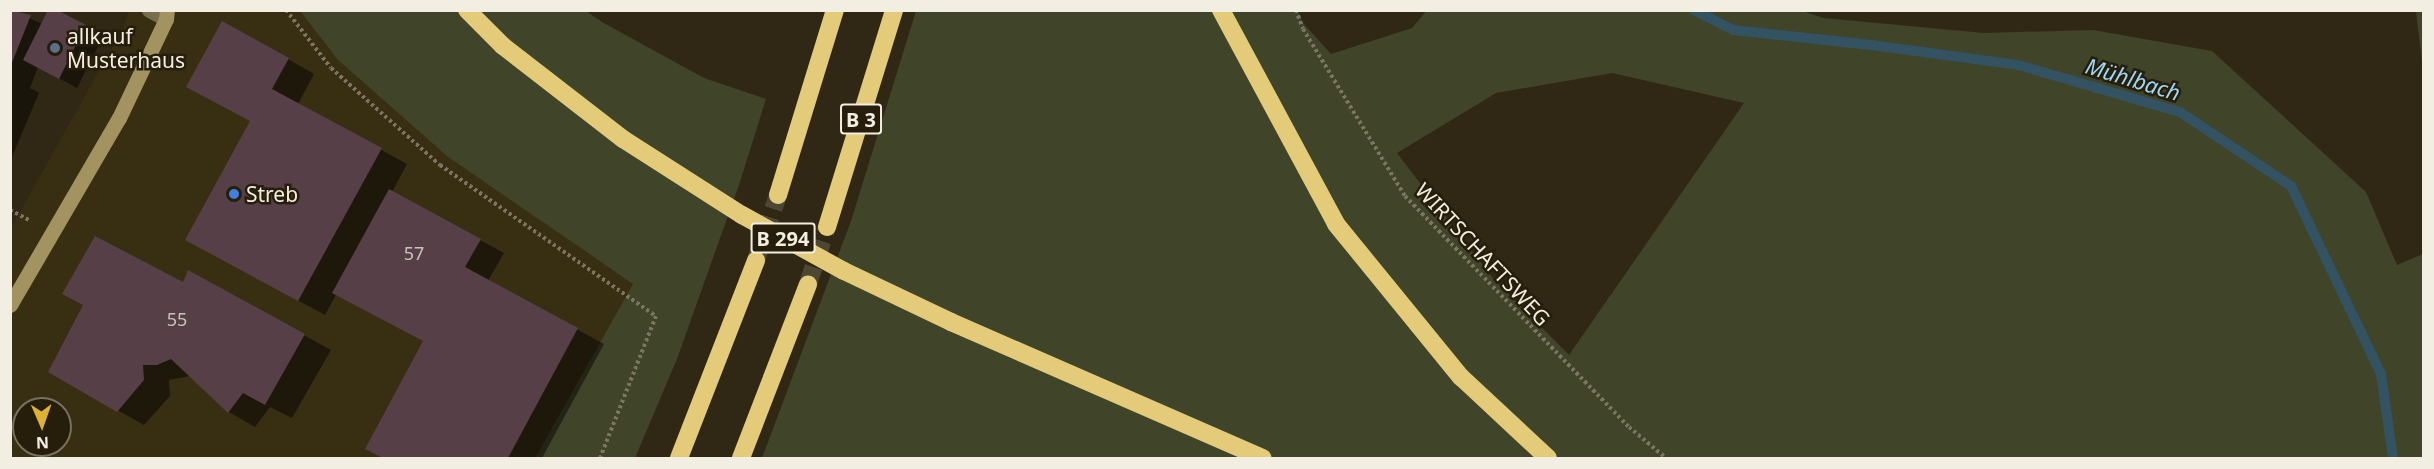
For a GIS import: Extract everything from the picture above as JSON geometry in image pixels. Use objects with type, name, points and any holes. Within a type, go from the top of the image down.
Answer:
[{"type":"highway","name":"B 294","points":[[467,10],[503,46],[623,139],[742,215],[844,271],[951,322],[1263,459]]},
{"type":"highway","points":[[778,195],[835,10]]},
{"type":"highway","name":"B 3","points":[[828,227],[894,10]]},
{"type":"highway","points":[[1221,10],[1336,224],[1461,377],[1548,459]]},
{"type":"highway","points":[[679,459],[756,260]]},
{"type":"highway","points":[[741,459],[808,284]]},
{"type":"street","points":[[10,305],[119,118],[167,15]]},
{"type":"lane","points":[[148,10],[167,15]]},
{"type":"path","points":[[286,10],[331,68],[440,165],[656,316],[600,459]]},
{"type":"path","name":"WIRTSCHAFTSWEG","points":[[1296,10],[1303,29],[1405,196],[1622,420],[1666,459]]},
{"type":"shaded area","points":[[129,11],[300,11],[338,60],[448,157],[633,284],[535,458],[11,458],[11,228],[123,28]]},
{"type":"green space","points":[[1427,10],[1799,10],[1824,18],[1984,33],[2093,30],[2212,51],[2366,192],[2397,265],[2423,254],[2423,458],[762,458],[851,221],[916,11],[1298,11],[1303,23],[1331,54],[1412,28]],"holes":[[[1612,73],[1744,103],[1569,355],[1492,277],[1397,153],[1496,93]]]},
{"type":"green space","points":[[300,11],[586,11],[704,78],[766,99],[739,185],[677,359],[635,458],[535,458],[633,284],[448,157],[338,60]]},
{"type":"green space","points":[[2416,11],[2423,11],[2423,70]]},
{"type":"building","points":[[10,10],[31,15],[11,65],[10,65]]},
{"type":"building","points":[[48,10],[57,10],[86,25],[59,79],[23,60]]},
{"type":"building","points":[[222,21],[289,58],[272,89],[382,148],[298,301],[185,240],[250,121],[186,87]]},
{"type":"building","points":[[389,189],[481,239],[465,267],[578,328],[508,458],[383,458],[365,449],[423,341],[332,293]]},
{"type":"building","points":[[95,236],[183,282],[188,270],[305,334],[265,405],[243,393],[228,413],[171,359],[157,365],[143,365],[144,380],[117,412],[48,372],[83,305],[62,294]]},
{"type":"waterway","name":"Mühlbach","points":[[1694,10],[1733,30],[1871,45],[2018,65],[2180,112],[2291,186],[2381,374],[2393,458]]},
{"type":"tunnel","points":[[756,260],[778,195]]},
{"type":"tunnel","points":[[808,284],[827,227]]},
{"type":"place","name":"allkauf Musterhaus","points":[[55,48]]},
{"type":"place","name":"Streb","points":[[234,194]]}]
